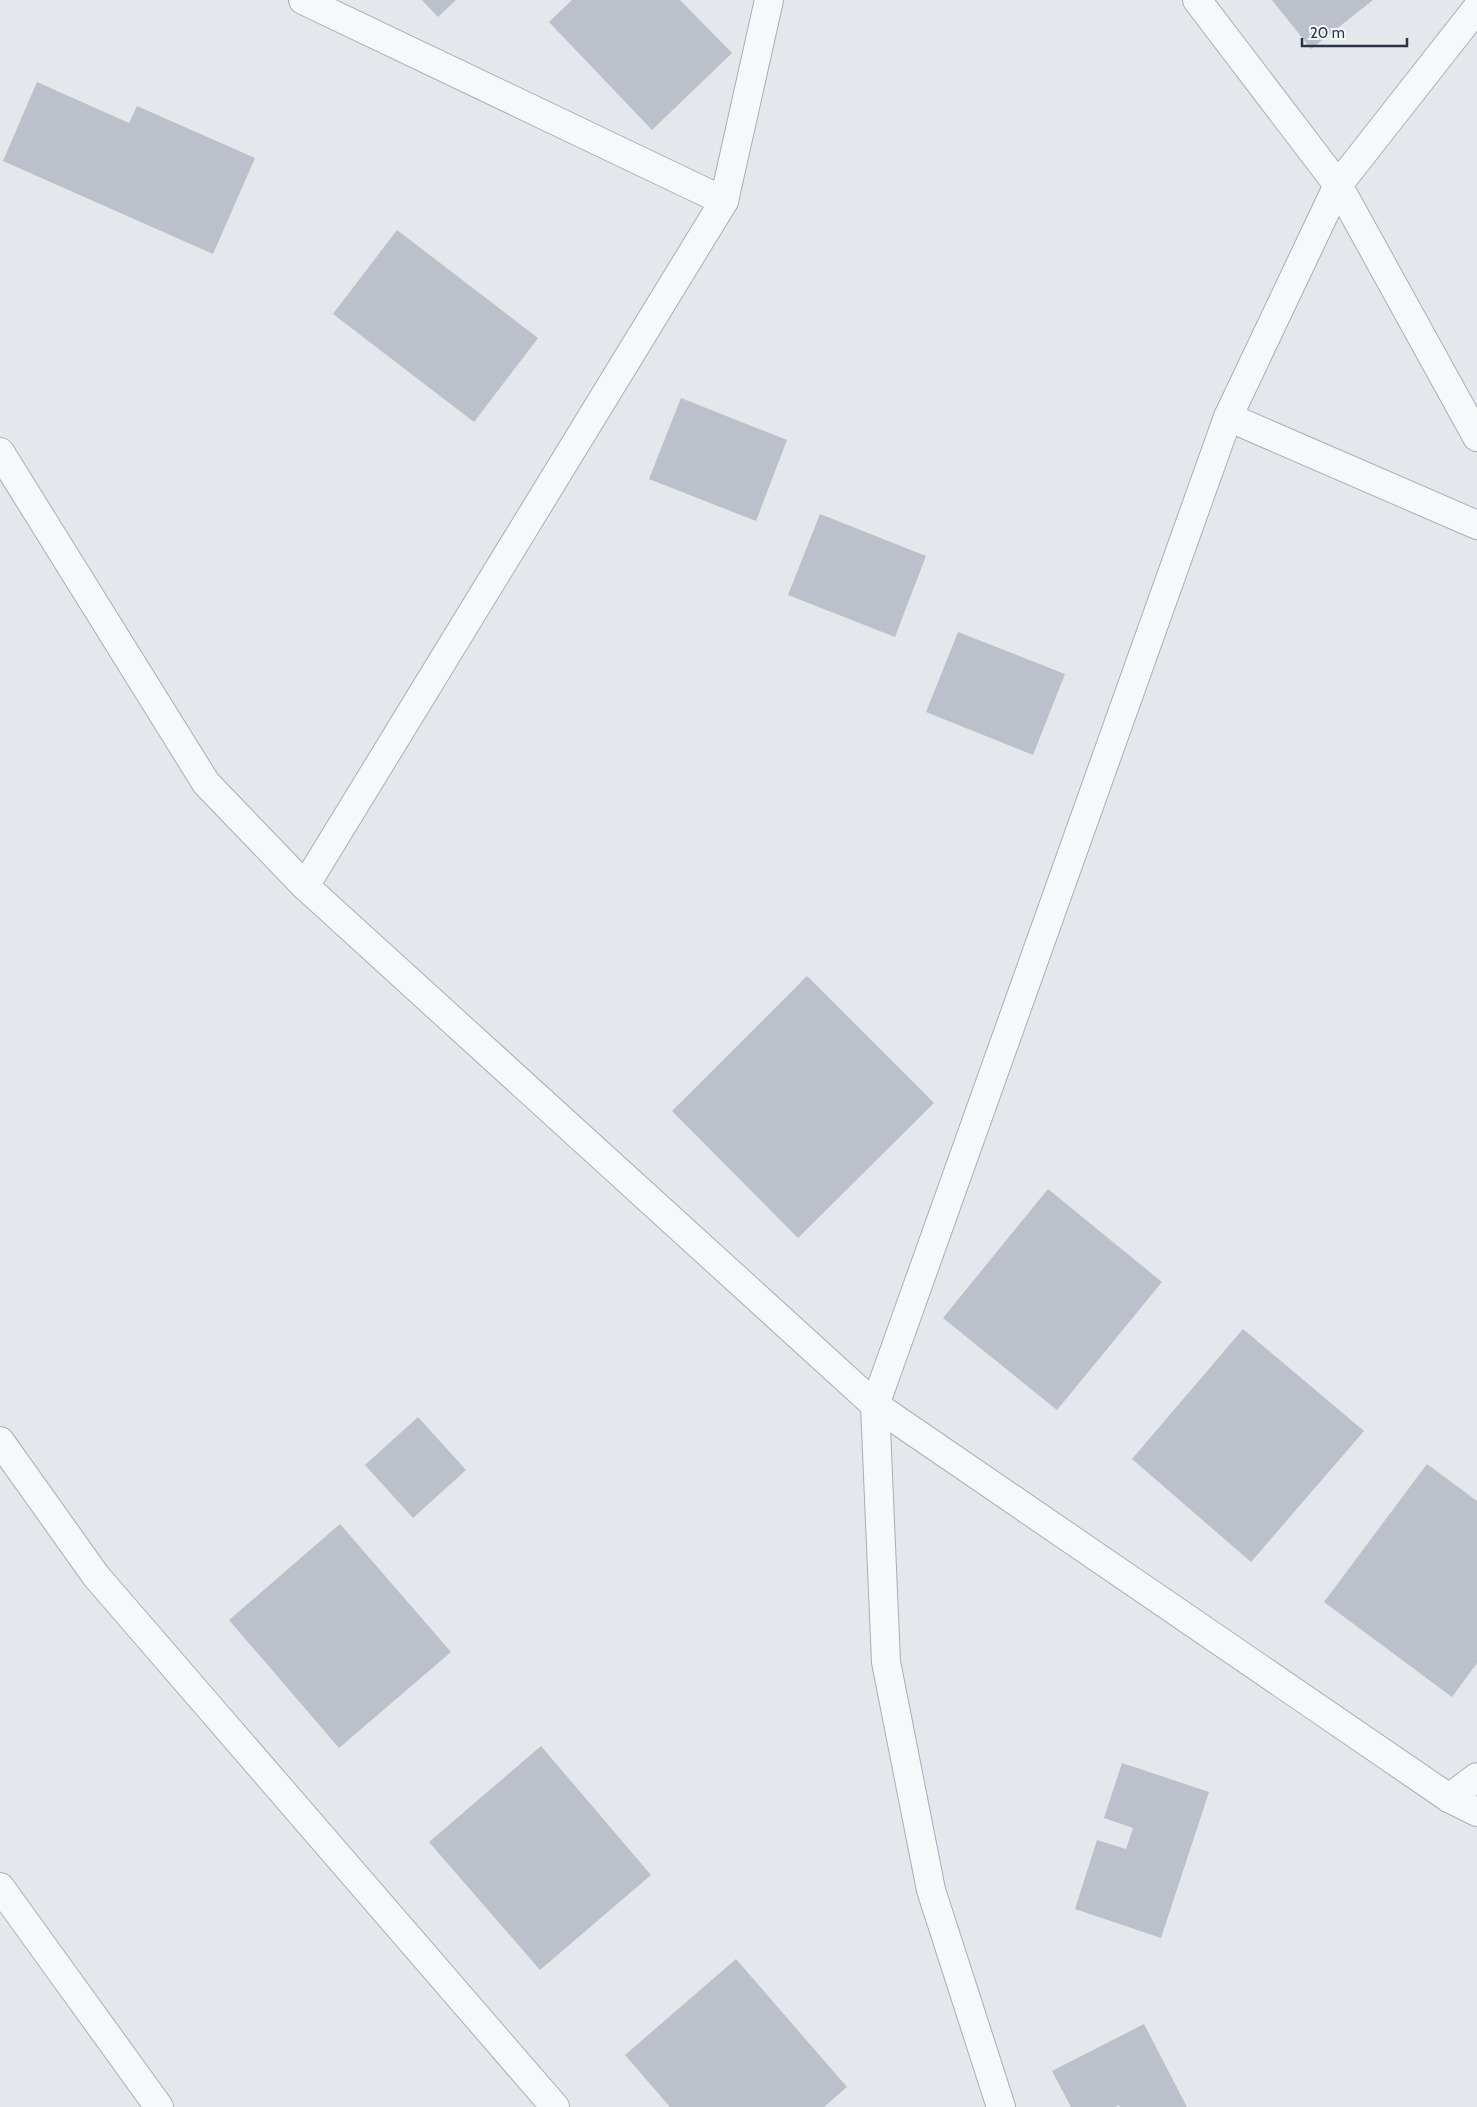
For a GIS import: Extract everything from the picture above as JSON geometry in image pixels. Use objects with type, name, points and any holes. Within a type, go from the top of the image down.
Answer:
[{"type":"street","points":[[303,0],[724,201]]},
{"type":"street","points":[[305,886],[724,201],[769,0]]},
{"type":"street","points":[[1197,0],[1338,185],[1477,437]]},
{"type":"street","points":[[1002,2107],[931,1890],[886,1662],[875,1405],[1228,417],[1338,185],[1477,8]]},
{"type":"street","points":[[1228,417],[1477,525]]},
{"type":"street","points":[[0,452],[206,783],[305,886],[875,1405],[1449,1798],[1477,1812]]},
{"type":"street","points":[[0,1441],[96,1576],[555,2107]]},
{"type":"street","points":[[1449,1798],[1477,1777]]},
{"type":"street","points":[[0,1887],[159,2107]]},
{"type":"building","points":[[422,0],[456,0],[438,17]]},
{"type":"building","points":[[572,0],[680,0],[732,53],[652,130],[549,22]]},
{"type":"building","points":[[1272,0],[1373,0],[1311,49]]},
{"type":"building","points":[[37,82],[129,123],[137,106],[255,158],[213,254],[3,161]]},
{"type":"building","points":[[397,230],[538,338],[474,422],[333,314]]},
{"type":"building","points":[[681,398],[787,440],[756,521],[649,479]]},
{"type":"building","points":[[820,514],[926,556],[895,637],[788,595]]},
{"type":"building","points":[[958,632],[1065,674],[1033,755],[926,712]]},
{"type":"building","points":[[807,976],[934,1103],[798,1238],[672,1111]]},
{"type":"building","points":[[1048,1189],[1162,1282],[1057,1410],[943,1318]]},
{"type":"building","points":[[1243,1329],[1364,1431],[1251,1562],[1132,1459]]},
{"type":"building","points":[[418,1417],[466,1470],[413,1518],[365,1465]]},
{"type":"building","points":[[1427,1464],[1477,1501],[1477,1663],[1452,1697],[1324,1602]]},
{"type":"building","points":[[340,1524],[451,1652],[339,1748],[229,1620]]},
{"type":"building","points":[[541,1746],[651,1875],[540,1970],[429,1842]]},
{"type":"building","points":[[1122,1763],[1209,1792],[1161,1938],[1075,1909],[1097,1840],[1126,1849],[1133,1828],[1104,1818]]},
{"type":"building","points":[[736,1959],[847,2087],[824,2107],[670,2107],[625,2055]]},
{"type":"building","points":[[1144,2024],[1187,2107],[1120,2107],[1119,2105],[1115,2107],[1071,2107],[1052,2071]]}]
